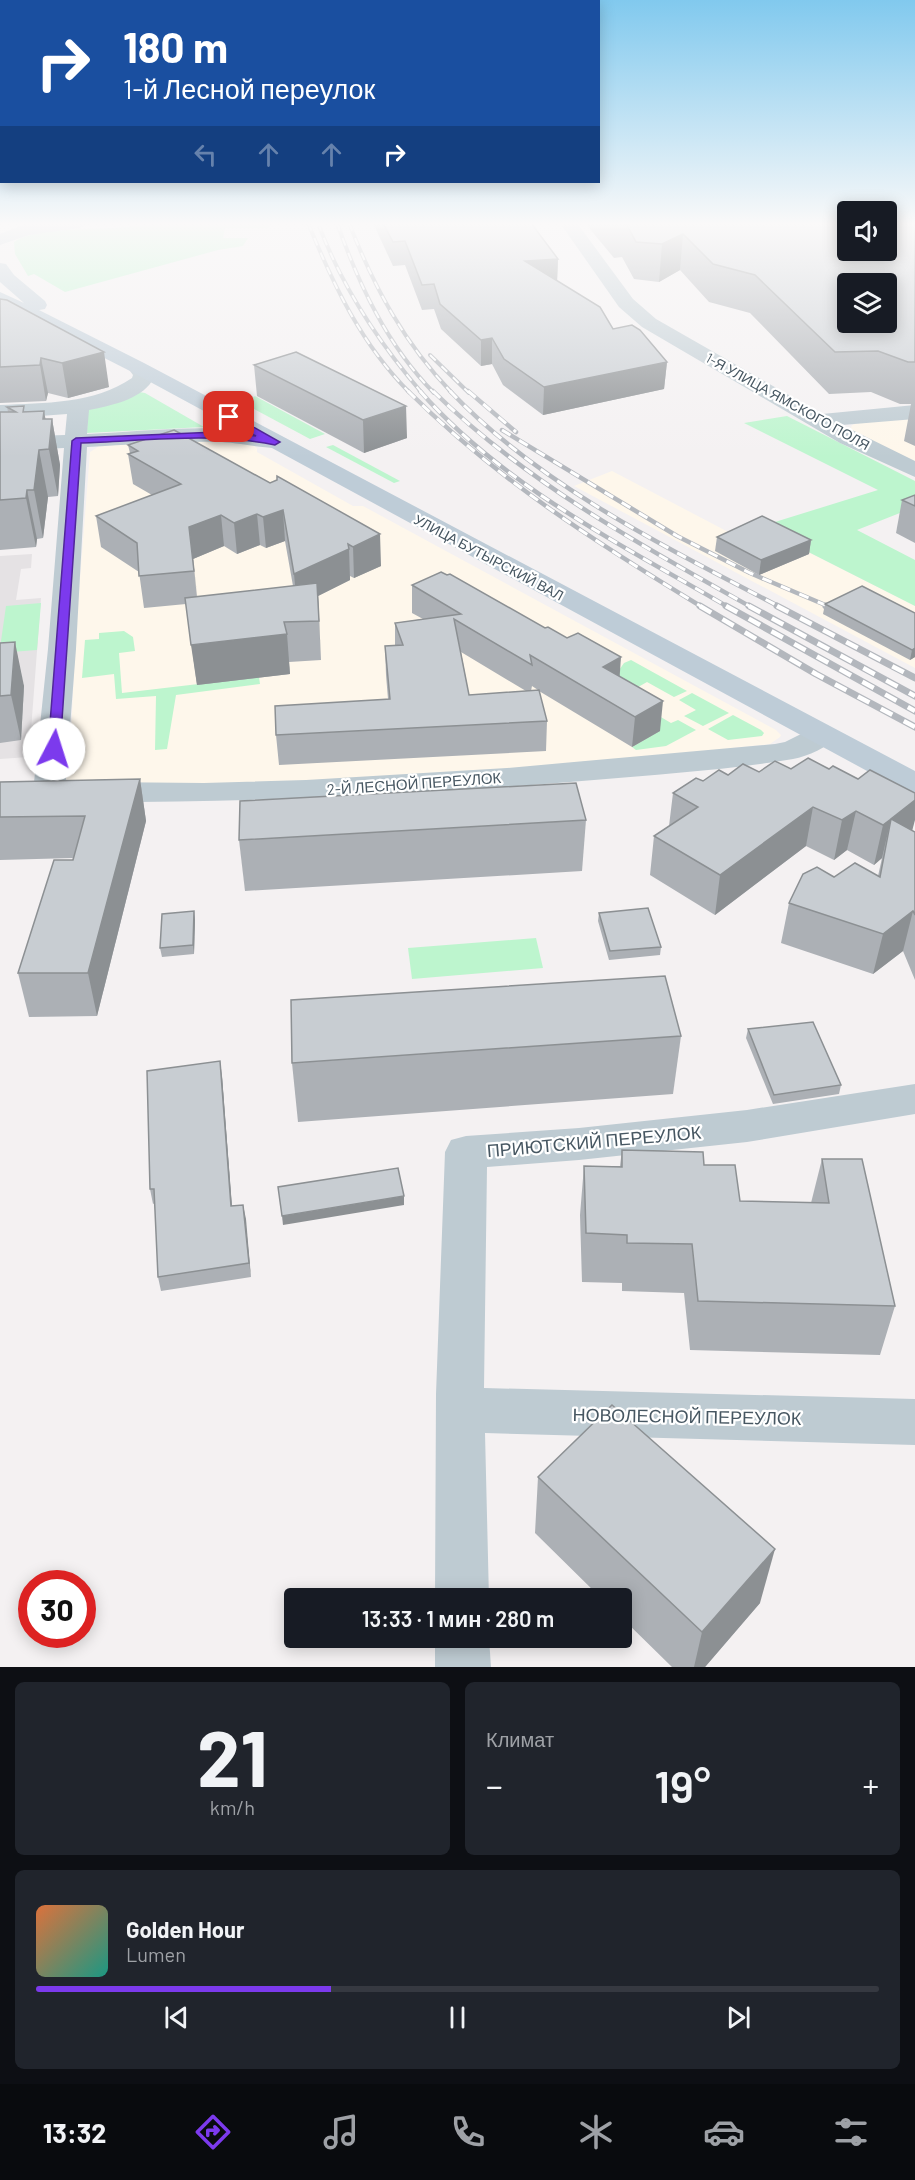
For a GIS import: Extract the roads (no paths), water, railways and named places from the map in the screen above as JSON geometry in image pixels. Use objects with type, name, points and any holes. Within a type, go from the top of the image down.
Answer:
[{"type":"street","name":"УЛИЦА БУТЫРСКИЙ ВАЛ","points":[[5,301],[137,367],[915,784]]},
{"type":"street","name":"УЛИЦА БУТЫРСКИЙ ВАЛ","points":[[32,301],[63,328]]},
{"type":"street","name":"1-Я УЛИЦА ЯМСКОГО ПОЛЯ","points":[[624,301],[649,323],[848,438],[915,470]]},
{"type":"street","points":[[0,412],[78,406],[134,388],[142,381],[143,374],[137,367]]},
{"type":"street","points":[[76,441],[78,406]]},
{"type":"street","points":[[818,421],[915,411]]},
{"type":"street","points":[[0,444],[217,435],[250,437],[275,442]]},
{"type":"street","name":"2-Й ЛЕСНОЙ ПЕРЕУЛОК","points":[[76,441],[60,680],[36,793],[179,793],[316,789],[590,771],[775,753],[793,750],[822,735]]},
{"type":"street","name":"ПРИЮТСКИЙ ПЕРЕУЛОК","points":[[462,1588],[460,1402],[466,1152],[579,1144],[747,1126],[915,1099]]},
{"type":"street","name":"НОВОЛЕСНОЙ ПЕРЕУЛОК","points":[[460,1402],[915,1422]]},
{"type":"street","points":[[462,1648],[463,1667]]},
{"type":"railway","points":[[344,301],[377,355],[409,392]]},
{"type":"railway","points":[[356,301],[376,334],[422,393]]},
{"type":"railway","points":[[370,301],[402,355],[434,393]]},
{"type":"railway","points":[[385,301],[419,354],[452,393]]},
{"type":"railway","points":[[430,355],[469,393]]},
{"type":"railway","points":[[420,391],[453,425],[526,485],[606,536],[728,607]]},
{"type":"railway","points":[[433,391],[468,424],[544,483],[667,560],[751,607]]},
{"type":"railway","points":[[468,391],[516,432]]},
{"type":"railway","points":[[409,392],[476,453],[512,481],[586,534],[702,607]]},
{"type":"railway","points":[[452,393],[485,425],[564,485],[649,538],[780,607]]},
{"type":"railway","points":[[502,430],[677,536],[750,573],[830,607]]},
{"type":"railway","points":[[700,606],[816,674],[915,727]]},
{"type":"railway","points":[[726,606],[915,711]]},
{"type":"railway","points":[[749,606],[915,696]]},
{"type":"railway","points":[[777,606],[915,678]]},
{"type":"railway","points":[[826,606],[834,609]]}]
